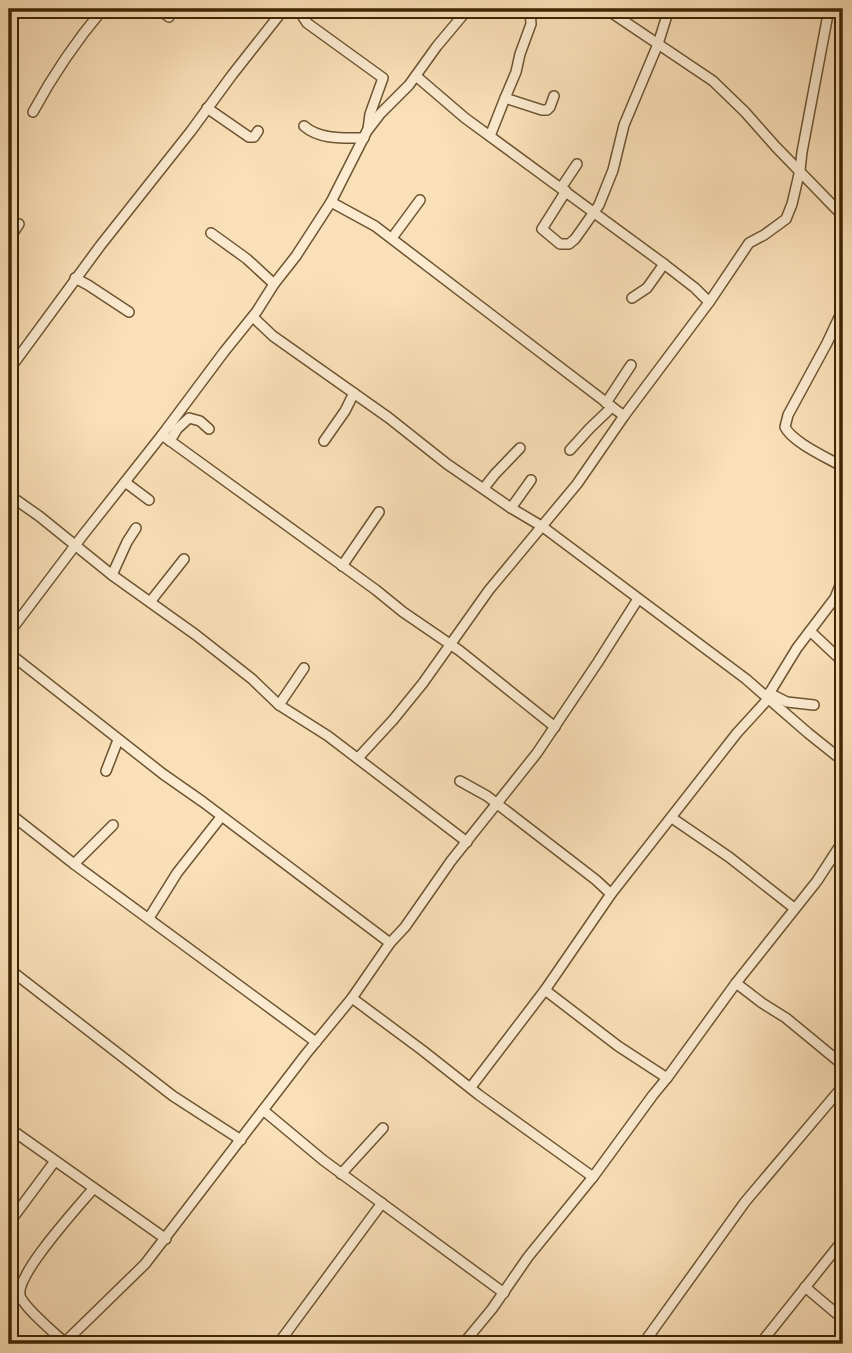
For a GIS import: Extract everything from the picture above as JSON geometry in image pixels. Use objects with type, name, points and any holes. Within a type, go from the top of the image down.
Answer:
[{"type":"street","points":[[33,112],[74,45],[103,9]]},
{"type":"street","points":[[158,9],[169,17]]},
{"type":"street","points":[[9,370],[75,278],[285,9]]},
{"type":"street","points":[[298,9],[307,23],[383,79],[366,134]]},
{"type":"street","points":[[166,438],[224,352],[253,317],[296,256],[331,202],[366,134],[380,114],[404,91],[468,9]]},
{"type":"street","points":[[490,136],[516,72],[531,24],[530,9]]},
{"type":"street","points":[[606,9],[713,81],[843,216]]},
{"type":"street","points":[[577,164],[543,227],[549,236],[560,244],[569,244],[575,239],[605,193],[629,112],[658,44],[669,9]]},
{"type":"street","points":[[358,758],[424,683],[489,590],[577,484],[749,243],[786,219],[800,170],[829,9]]},
{"type":"street","points":[[416,76],[435,94],[664,264],[709,302]]},
{"type":"street","points":[[505,97],[547,110],[554,96]]},
{"type":"street","points":[[207,108],[249,137],[254,137],[258,131]]},
{"type":"street","points":[[304,126],[320,135],[366,134]]},
{"type":"street","points":[[392,238],[420,200]]},
{"type":"street","points":[[331,202],[392,238],[624,416]]},
{"type":"street","points":[[9,239],[19,224]]},
{"type":"street","points":[[211,233],[247,259],[274,284]]},
{"type":"street","points":[[632,298],[647,288],[664,264]]},
{"type":"street","points":[[75,278],[129,312]]},
{"type":"street","points":[[843,309],[788,415],[785,427],[804,444],[843,467]]},
{"type":"street","points":[[253,317],[273,336],[447,464],[543,527],[746,679],[843,761]]},
{"type":"street","points":[[570,450],[609,405],[631,365]]},
{"type":"street","points":[[324,440],[354,393]]},
{"type":"street","points":[[9,633],[125,482],[166,438],[190,418],[200,421],[209,429]]},
{"type":"street","points":[[166,438],[451,645],[555,727]]},
{"type":"street","points":[[484,488],[520,448]]},
{"type":"street","points":[[511,508],[531,480]]},
{"type":"street","points":[[125,482],[149,500]]},
{"type":"street","points":[[9,495],[112,575],[196,635],[279,705],[328,736],[467,842]]},
{"type":"street","points":[[342,566],[379,512]]},
{"type":"street","points":[[112,575],[136,528]]},
{"type":"street","points":[[150,602],[184,559]]},
{"type":"street","points":[[471,1087],[545,989],[611,894],[768,696],[797,648],[835,598],[843,579]]},
{"type":"street","points":[[93,1189],[42,1250],[22,1283],[20,1295],[24,1304],[64,1343],[130,1280],[166,1239],[352,998],[451,861],[555,727],[638,599]]},
{"type":"street","points":[[810,631],[843,662]]},
{"type":"street","points":[[9,653],[118,740],[390,943]]},
{"type":"street","points":[[279,705],[304,668]]},
{"type":"street","points":[[768,696],[787,702],[814,705]]},
{"type":"street","points":[[106,771],[118,740]]},
{"type":"street","points":[[460,781],[487,796],[611,894]]},
{"type":"street","points":[[9,813],[316,1042]]},
{"type":"street","points":[[149,918],[177,873],[221,817]]},
{"type":"street","points":[[672,818],[729,857],[794,908]]},
{"type":"street","points":[[74,864],[113,825]]},
{"type":"street","points":[[463,1344],[504,1293],[535,1248],[593,1177],[736,983],[817,881],[843,841]]},
{"type":"street","points":[[9,969],[173,1096],[241,1140]]},
{"type":"street","points":[[736,983],[786,1018],[843,1065]]},
{"type":"street","points":[[545,989],[618,1046],[667,1078]]},
{"type":"street","points":[[352,998],[479,1095],[593,1177]]},
{"type":"street","points":[[643,1344],[745,1202],[843,1086]]},
{"type":"street","points":[[263,1110],[341,1174],[504,1293]]},
{"type":"street","points":[[9,1128],[166,1239]]},
{"type":"street","points":[[341,1174],[383,1128]]},
{"type":"street","points":[[9,1223],[55,1161]]},
{"type":"street","points":[[278,1344],[383,1203]]},
{"type":"street","points":[[760,1344],[843,1240]]},
{"type":"street","points":[[805,1287],[843,1319]]}]
